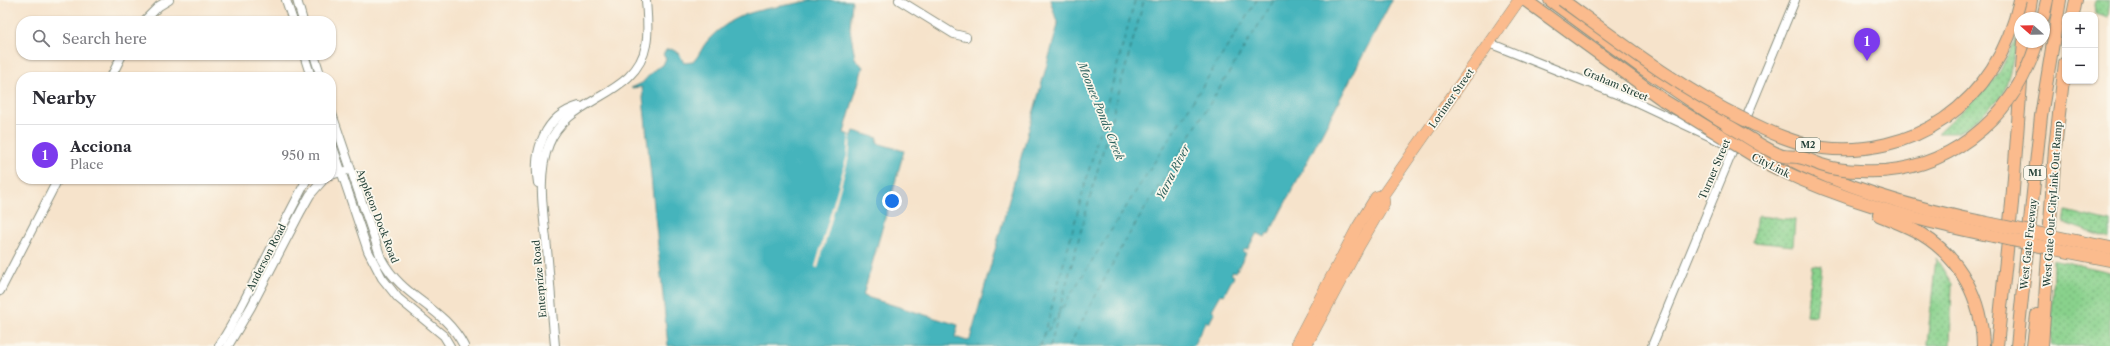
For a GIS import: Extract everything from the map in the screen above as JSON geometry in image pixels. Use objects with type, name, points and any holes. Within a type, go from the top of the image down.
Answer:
[{"type":"highway","name":"CityLink","points":[[1525,0],[1700,125],[1781,171],[1858,201],[1882,207],[1938,213],[1993,230],[2055,243]]},
{"type":"highway","name":"CityLink","points":[[1550,0],[1641,67],[1698,106],[1783,156],[1837,181],[1882,207]]},
{"type":"highway","name":"M2","points":[[1562,0],[1644,60],[1720,107],[1761,128],[1796,142],[1822,148],[1845,149],[1870,147],[1897,142],[1921,132],[1952,114],[1979,88],[1996,65],[2008,39],[2020,0]]},
{"type":"highway","points":[[2044,12],[2046,0]]},
{"type":"highway","name":"West Gate Freeway","points":[[2017,346],[2041,116],[2060,0]]},
{"type":"highway","points":[[2074,12],[2076,0]]},
{"type":"highway","name":"West Gate Freeway","points":[[1997,346],[2012,204],[2024,48]]},
{"type":"highway","name":"M2","points":[[1783,156],[1799,157],[1845,170],[1874,172],[1907,168],[1940,156],[1953,150],[1978,133],[2002,109],[2021,82],[2035,48]]},
{"type":"highway","name":"West Gate Out-CityLink Out Ramp","points":[[2042,346],[2054,148],[2062,84]]},
{"type":"highway","name":"M1","points":[[2033,346],[2051,203]]},
{"type":"highway","name":"M2","points":[[1882,207],[1936,245],[1952,260],[1973,293],[1980,316],[1983,346]]},
{"type":"highway","name":"M2","points":[[2055,243],[2110,248]]},
{"type":"highway","name":"West Gate Out-CityLink Out Ramp","points":[[2055,243],[2110,260]]},
{"type":"main road","name":"Lorimer Street","points":[[1299,346],[1297,342],[1361,220],[1376,197],[1383,195],[1519,0]]},
{"type":"main road","name":"Lorimer Street","points":[[1306,346],[1362,240],[1384,203],[1383,195]]},
{"type":"street","points":[[149,16],[159,6],[169,0]]},
{"type":"street","points":[[285,0],[291,16]]},
{"type":"street","points":[[297,0],[302,16]]},
{"type":"street","name":"Enterprize Road","points":[[555,346],[543,210],[544,158],[550,142],[560,127],[583,105],[613,89],[631,77],[641,62],[647,41],[646,0]]},
{"type":"street","points":[[900,0],[954,34],[966,37]]},
{"type":"street","name":"Turner Street","points":[[1652,346],[1795,0]]},
{"type":"street","name":"Graham Street","points":[[1489,43],[1634,101],[1734,148]]},
{"type":"street","points":[[114,72],[120,60]]},
{"type":"street","points":[[306,60],[309,72]]},
{"type":"street","points":[[315,60],[319,72]]},
{"type":"street","name":"Appleton Dock Road","points":[[336,126],[349,169],[381,258],[389,273],[409,293],[447,321],[464,346]]},
{"type":"street","points":[[336,157],[345,154]]},
{"type":"street","name":"Appleton Dock Road","points":[[336,162],[341,172],[368,251],[382,278],[398,298],[444,336],[450,346]]},
{"type":"street","points":[[336,174],[349,169]]},
{"type":"street","points":[[0,290],[55,184]]},
{"type":"street","name":"Anderson Road","points":[[219,346],[232,324],[304,184]]},
{"type":"street","name":"Anderson Road","points":[[228,346],[251,307],[310,195],[320,184]]},
{"type":"green space","points":[[2096,0],[2110,0],[2108,17],[2095,12],[2094,3]]},
{"type":"green space","points":[[2014,41],[2015,52],[2004,93],[1981,116],[1964,129],[1957,133],[1938,133],[1986,88],[2000,71]]},
{"type":"green space","points":[[2066,211],[2110,222],[2110,239],[2064,223]]},
{"type":"green space","points":[[1759,216],[1795,220],[1793,246],[1754,242],[1756,220]]},
{"type":"green space","points":[[1936,258],[1952,284],[1950,346],[1928,346],[1927,344]]},
{"type":"green space","points":[[2053,259],[2110,272],[2110,346],[2051,346]]},
{"type":"green space","points":[[1812,265],[1822,266],[1816,316],[1806,315]]},
{"type":"water","points":[[812,0],[852,1],[850,29],[855,58],[863,67],[844,133],[852,136],[854,131],[878,138],[877,143],[904,151],[863,296],[958,325],[955,337],[967,341],[970,339],[1058,25],[1050,0],[1392,0],[1269,234],[1267,233],[1265,237],[1257,233],[1247,250],[1245,249],[1243,252],[1246,253],[1236,272],[1233,271],[1231,274],[1234,276],[1224,295],[1221,294],[1212,310],[1215,312],[1209,323],[1206,321],[1193,346],[668,346],[642,87],[631,88],[642,83],[655,69],[663,65],[666,58],[663,55],[666,50],[671,49],[679,53],[684,63],[693,62],[709,39],[733,20],[758,11]]},
{"type":"pier","points":[[849,135],[851,136],[849,157],[818,268],[815,267],[847,156]]},
{"type":"ferry route","points":[[1044,336],[1135,0]]},
{"type":"ferry route","points":[[1059,311],[1144,0]]},
{"type":"ferry route","points":[[1038,346],[1257,0]]},
{"type":"ferry route","points":[[1069,346],[1122,246],[1274,0]]},
{"type":"ferry route","points":[[1050,346],[1059,314]]},
{"type":"ferry route","points":[[1041,346],[1043,339]]},
{"type":"place","name":"Acciona","points":[[1867,61]]},
{"type":"water label","name":"Moonee Ponds Creek","points":[[1101,111]]},
{"type":"water label","name":"Yarra River","points":[[1173,172]]}]
